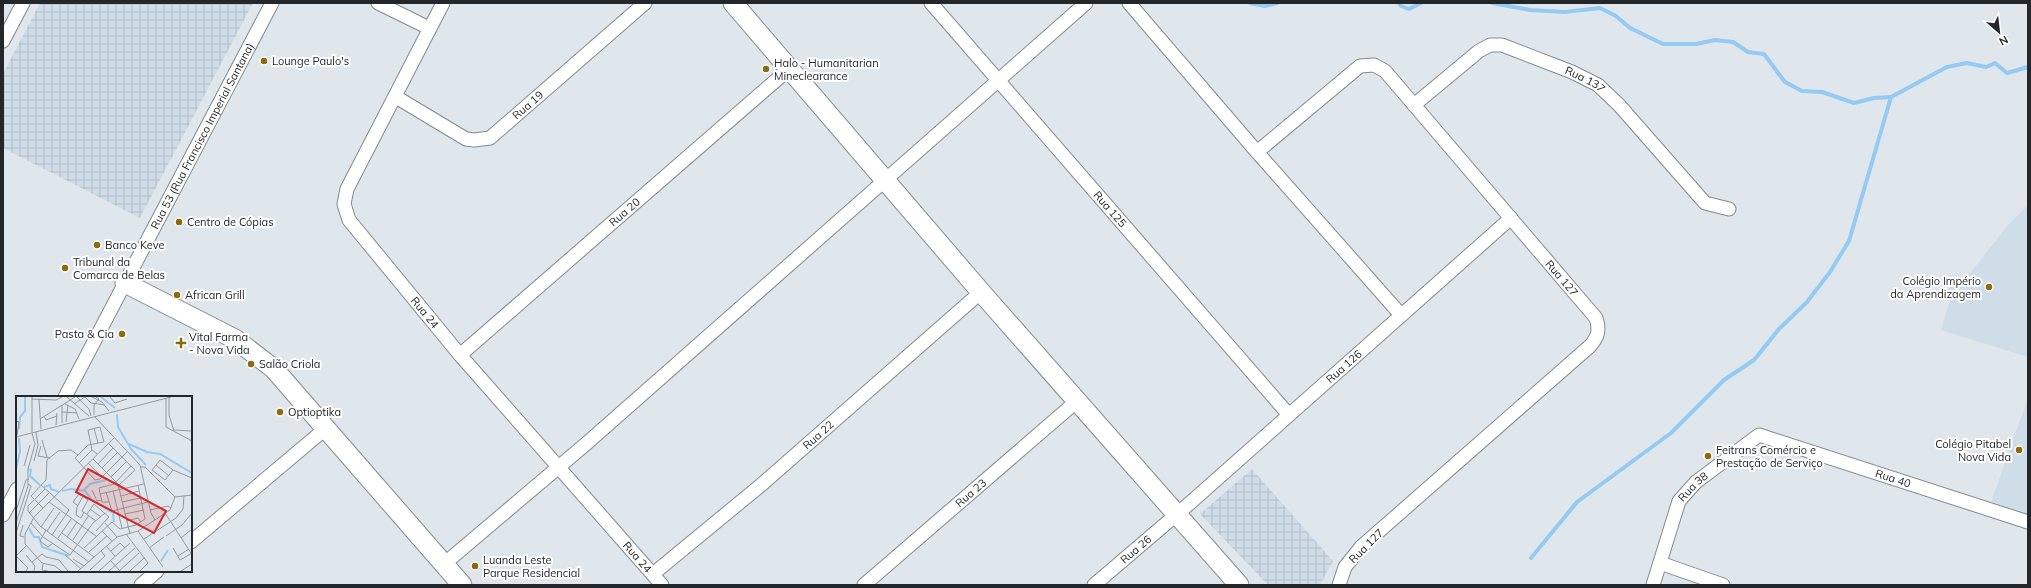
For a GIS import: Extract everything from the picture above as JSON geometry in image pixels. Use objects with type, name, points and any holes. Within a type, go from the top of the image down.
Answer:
[{"type":"street","points":[[3,41],[23,3]]},
{"type":"street","name":"Rua 53 (Rua Francisco Imperial Santana)","points":[[66,396],[272,3]]},
{"type":"street","points":[[378,3],[429,28]]},
{"type":"street","name":"Rua 24","points":[[444,3],[429,28],[396,97],[353,177],[344,204],[349,220],[460,355],[662,585]]},
{"type":"street","name":"Rua 19","points":[[396,97],[466,139],[474,140],[490,138],[645,3]]},
{"type":"street","points":[[733,3],[981,292],[1177,514],[1234,583]]},
{"type":"street","name":"Rua 125","points":[[931,3],[1288,415]]},
{"type":"street","points":[[444,564],[558,467],[1086,3]]},
{"type":"street","points":[[1129,3],[1257,152],[1401,315]]},
{"type":"street","name":"Rua 137","points":[[1414,105],[1479,51],[1490,45],[1502,45],[1572,72],[1598,85],[1619,105],[1705,203],[1729,209]]},
{"type":"street","name":"Rua 127","points":[[1257,152],[1360,66],[1374,65],[1385,71],[1596,318],[1598,332],[1596,338],[1582,353],[1361,547],[1345,567],[1339,585]]},
{"type":"street","name":"Rua 20","points":[[460,355],[789,69]]},
{"type":"street","name":"Rua 126","points":[[1177,514],[1511,218]]},
{"type":"street","points":[[125,283],[235,340],[274,369],[462,585]]},
{"type":"street","name":"Rua 22","points":[[653,574],[761,485],[981,292]]},
{"type":"street","name":"Rua 23","points":[[864,585],[1077,401]]},
{"type":"street","points":[[192,541],[326,428]]},
{"type":"street","name":"Rua 40","points":[[1759,435],[2028,522]]},
{"type":"street","name":"Rua 38","points":[[1653,585],[1675,511],[1685,493],[1702,478],[1759,435]]},
{"type":"street","points":[[3,515],[16,491]]},
{"type":"street","name":"Rua 26","points":[[1094,585],[1177,514]]},
{"type":"street","points":[[1660,563],[1723,585]]},
{"type":"street","points":[[141,585],[156,572]]},
{"type":"shaded area","points":[[40,3],[253,3],[140,218],[3,148],[3,74]]},
{"type":"shaded area","name":"Colégio Império da Aprendizagem","points":[[2028,205],[2028,357],[1941,330],[1951,297],[1940,294],[1971,272],[2009,224]]},
{"type":"shaded area","name":"Colégio Pitabel Nova Vida","points":[[2028,398],[2028,515],[1991,502]]},
{"type":"shaded area","points":[[1252,469],[1333,561],[1320,585],[1268,585],[1200,514]]},
{"type":"waterway","points":[[1250,3],[1265,6],[1277,3]]},
{"type":"waterway","points":[[1399,3],[1401,6],[1409,9],[1421,3]]},
{"type":"waterway","points":[[1492,3],[1530,10],[1565,12],[1600,8],[1616,16],[1630,28],[1663,44],[1696,44],[1715,40],[1733,42],[1748,52],[1764,54],[1785,82],[1802,91],[1822,92],[1854,103],[1874,98],[1891,97],[1947,67],[1967,63],[1986,67],[1995,63],[2007,73],[2028,67]]},
{"type":"waterway","points":[[1531,558],[1577,502],[1671,433],[1724,380],[1754,360],[1779,329],[1807,302],[1830,272],[1849,241],[1891,97]]},
{"type":"place","name":"Lounge Paulo's","points":[[264,61]]},
{"type":"place","name":"Halo - Humanitarian Mineclearance","points":[[766,69]]},
{"type":"place","name":"Centro de Cópias","points":[[179,222]]},
{"type":"place","name":"Banco Keve","points":[[97,245]]},
{"type":"place","name":"Tribunal da Comarca de Belas","points":[[65,268]]},
{"type":"place","name":"Colégio Império da Aprendizagem","points":[[1989,287]]},
{"type":"place","name":"African Grill","points":[[177,295]]},
{"type":"place","name":"Pasta & Cia","points":[[122,334]]},
{"type":"place","name":"Vital Farma - Nova Vida","points":[[181,343]]},
{"type":"place","name":"Salão Criola","points":[[251,364]]},
{"type":"place","name":"Optioptika","points":[[280,412]]},
{"type":"place","name":"Colégio Pitabel Nova Vida","points":[[2019,450]]},
{"type":"place","name":"Feitrans Comércio e Prestação de Serviço","points":[[1708,456]]},
{"type":"place","name":"Luanda Leste Parque Residencial","points":[[475,566]]}]
